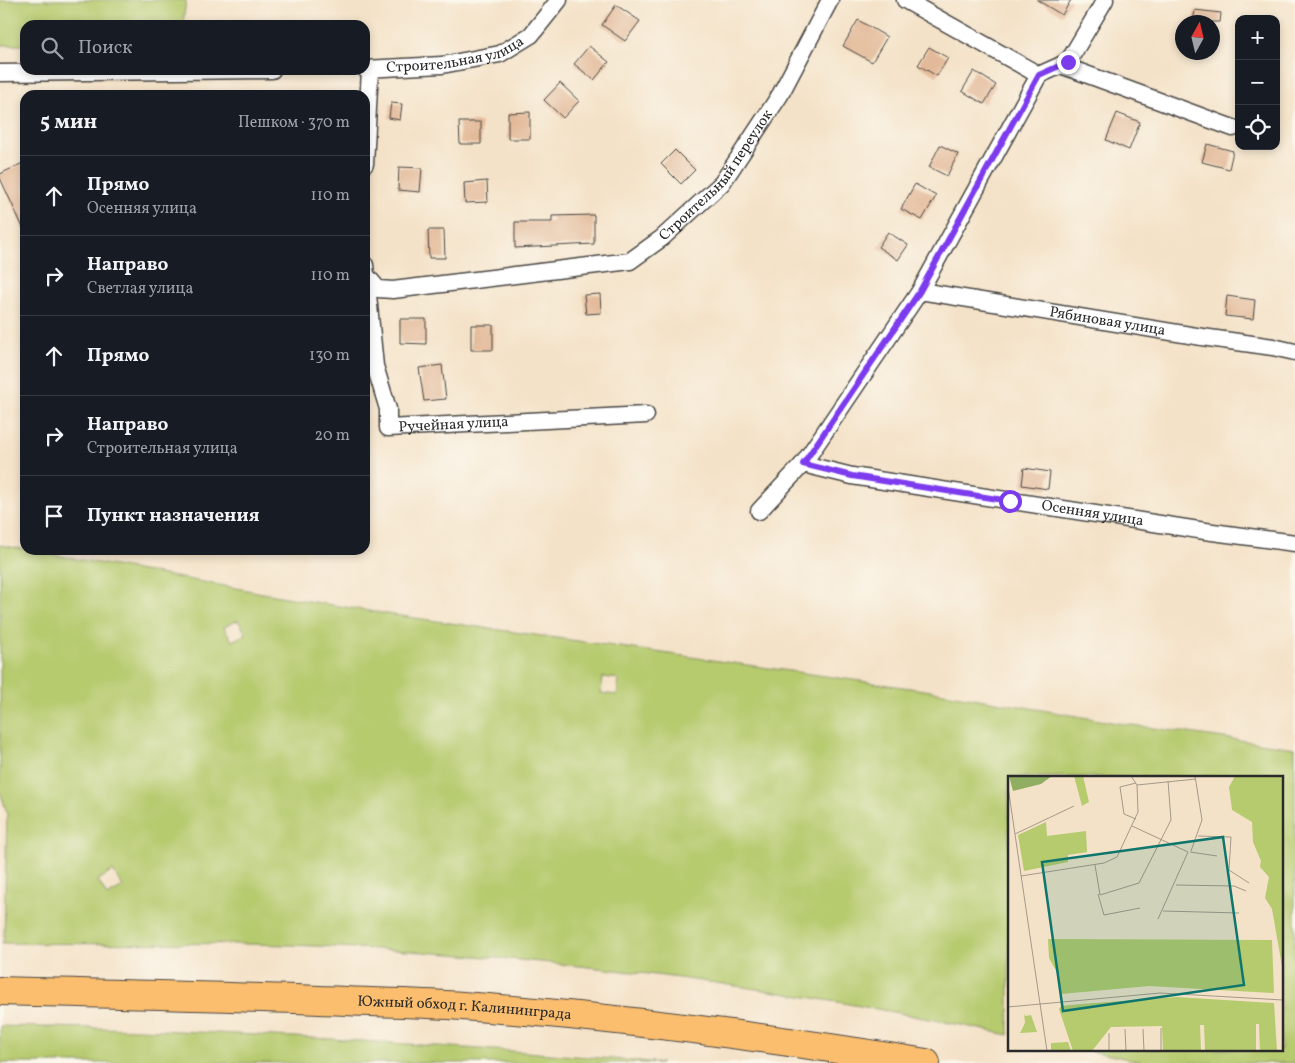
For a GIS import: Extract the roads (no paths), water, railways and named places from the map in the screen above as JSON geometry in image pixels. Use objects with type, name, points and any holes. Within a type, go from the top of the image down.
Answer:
[{"type":"highway","name":"Южный обход г. Калининграда","points":[[0,991],[248,997],[460,1006],[703,1031],[926,1063]]},
{"type":"street","name":"Строительная улица","points":[[370,69],[442,66],[500,54],[531,35],[559,0]]},
{"type":"street","name":"Строительный переулок","points":[[370,276],[378,289],[393,290],[630,261],[662,238],[722,183],[780,95],[830,0]]},
{"type":"street","points":[[905,0],[1039,75]]},
{"type":"street","points":[[759,511],[803,464],[920,291],[1039,75],[1068,62],[1105,0]]},
{"type":"street","points":[[1061,65],[1233,128]]},
{"type":"street","points":[[0,73],[20,73]]},
{"type":"street","name":"Строительная улица","points":[[367,75],[367,90]]},
{"type":"street","name":"Рябиновая улица","points":[[920,291],[1295,352]]},
{"type":"street","name":"Ручейная улица","points":[[370,313],[375,366],[388,409],[388,428],[646,415]]},
{"type":"street","name":"Осенняя улица","points":[[803,464],[852,476],[1205,531],[1295,543]]}]
